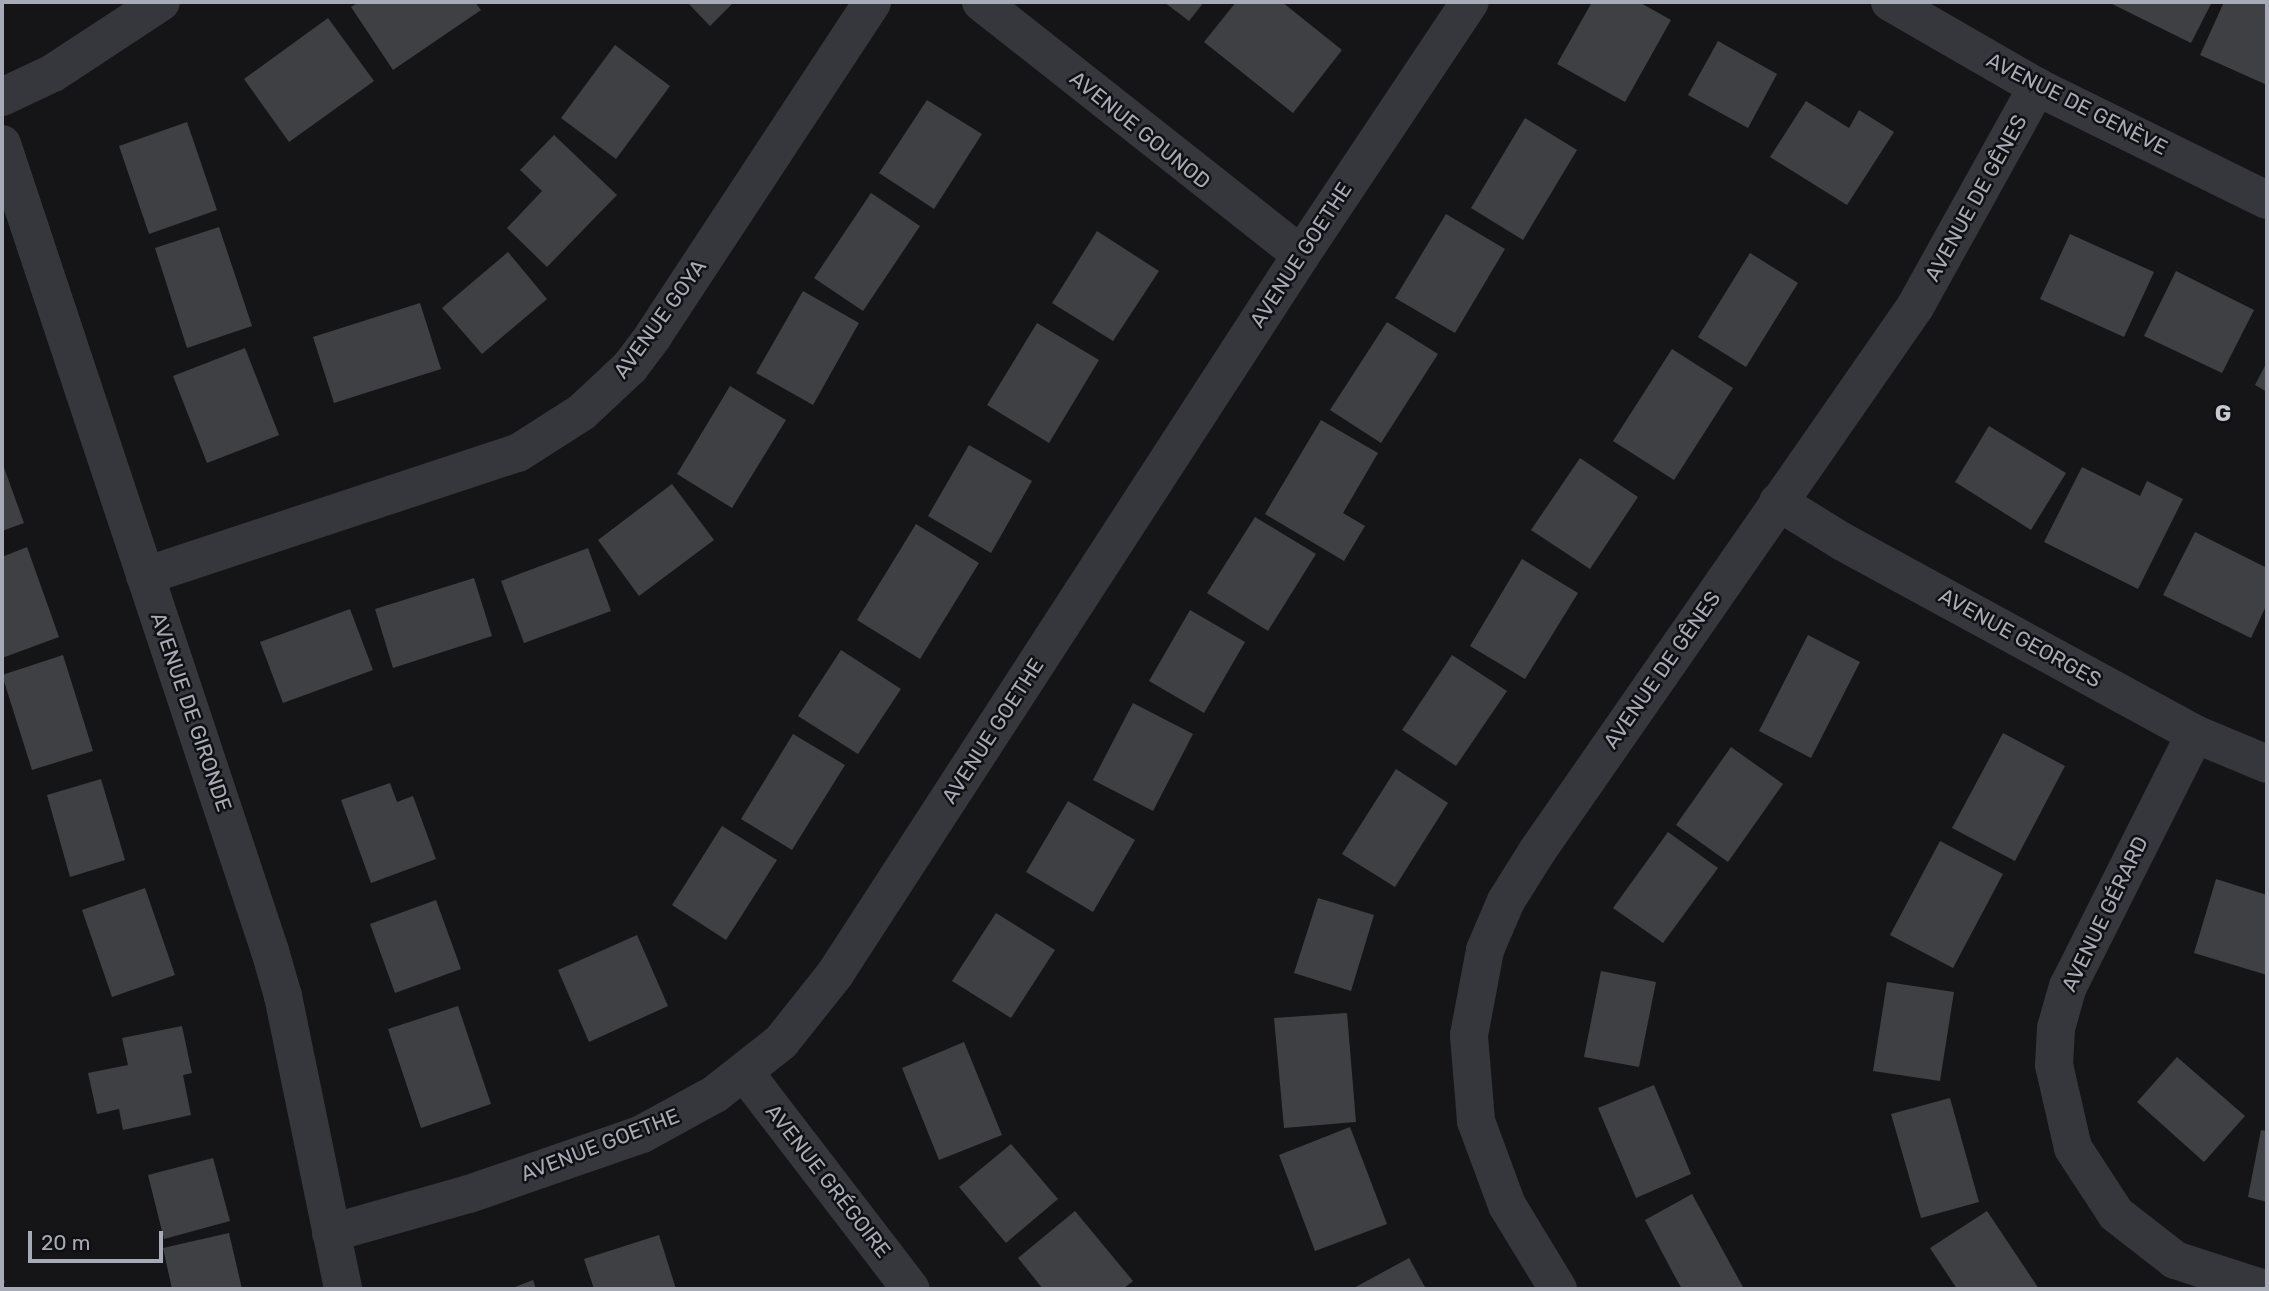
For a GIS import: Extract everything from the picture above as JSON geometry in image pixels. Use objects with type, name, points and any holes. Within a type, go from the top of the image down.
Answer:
[{"type":"street","points":[[2,97],[54,73],[161,2]]},
{"type":"street","name":"AVENUE GOYA","points":[[145,576],[518,453],[582,412],[630,368],[653,336],[872,2]]},
{"type":"street","name":"AVENUE GOUNOD","points":[[981,2],[1301,255]]},
{"type":"street","name":"AVENUE GOETHE","points":[[331,1233],[469,1194],[642,1134],[679,1117],[745,1073],[781,1042],[835,974],[1301,255],[1470,2]]},
{"type":"street","name":"AVENUE DE GENÈVE","points":[[1890,2],[2037,87],[2267,200]]},
{"type":"street","name":"AVENUE DE GÊNES","points":[[1558,1289],[1507,1205],[1476,1121],[1469,1035],[1485,950],[1506,901],[1538,850],[1915,307],[2037,87]]},
{"type":"street","name":"AVENUE DE GIRONDE","points":[[2,144],[283,996],[342,1289]]},
{"type":"street","name":"AVENUE GEORGES","points":[[1778,502],[1843,542],[2196,734],[2267,764]]},
{"type":"street","name":"AVENUE GÉRARD","points":[[2196,734],[2068,986],[2056,1028],[2054,1065],[2073,1148],[2116,1214],[2175,1260],[2265,1289]]},
{"type":"street","name":"AVENUE GRÉGOIRE","points":[[745,1073],[911,1289]]},
{"type":"path","points":[[2,1280],[4,1289]]},
{"type":"building","points":[[359,2],[475,2],[481,10],[393,70],[351,7]]},
{"type":"building","points":[[687,2],[734,2],[710,26]]},
{"type":"building","points":[[1164,2],[1204,2],[1189,21]]},
{"type":"building","points":[[1236,2],[1282,2],[1342,50],[1293,113],[1204,42]]},
{"type":"building","points":[[1592,2],[1639,2],[1671,20],[1625,102],[1557,64]]},
{"type":"building","points":[[2108,2],[2212,2],[2191,43]]},
{"type":"building","points":[[2224,2],[2267,2],[2267,85],[2200,55]]},
{"type":"building","points":[[328,18],[374,81],[289,142],[244,79]]},
{"type":"building","points":[[1718,41],[1777,74],[1748,128],[1688,95]]},
{"type":"building","points":[[615,45],[670,86],[616,159],[561,118]]},
{"type":"building","points":[[927,100],[982,134],[934,209],[879,173]]},
{"type":"building","points":[[1806,101],[1849,128],[1859,110],[1894,132],[1847,205],[1770,157]]},
{"type":"building","points":[[1525,118],[1577,150],[1523,240],[1471,208]]},
{"type":"building","points":[[187,122],[217,210],[149,234],[119,146]]},
{"type":"building","points":[[554,135],[617,195],[547,267],[507,228],[542,191],[520,170]]},
{"type":"building","points":[[871,193],[920,226],[863,311],[814,278]]},
{"type":"building","points":[[1446,214],[1505,249],[1455,333],[1395,298]]},
{"type":"building","points":[[219,227],[252,326],[187,348],[155,248]]},
{"type":"building","points":[[1097,231],[1159,271],[1113,341],[1052,303]]},
{"type":"building","points":[[2070,234],[2154,272],[2124,337],[2040,299]]},
{"type":"building","points":[[508,252],[547,299],[482,354],[442,308]]},
{"type":"building","points":[[1750,253],[1798,283],[1746,367],[1698,337]]},
{"type":"building","points":[[2176,271],[2254,310],[2222,373],[2144,336]]},
{"type":"building","points":[[803,291],[859,323],[813,405],[756,373]]},
{"type":"building","points":[[420,303],[441,369],[334,403],[313,337]]},
{"type":"building","points":[[1387,322],[1438,354],[1381,443],[1330,410]]},
{"type":"building","points":[[1037,323],[1099,360],[1049,443],[987,405]]},
{"type":"building","points":[[245,348],[279,435],[207,463],[173,376]]},
{"type":"building","points":[[1672,349],[1733,388],[1674,480],[1613,441]]},
{"type":"building","points":[[2267,362],[2267,392],[2255,385]]},
{"type":"building","points":[[730,386],[786,420],[732,508],[677,474]]},
{"type":"building","points":[[1321,420],[1378,453],[1343,513],[1365,526],[1344,561],[1265,514]]},
{"type":"building","points":[[1989,426],[2066,473],[2031,530],[1955,482]]},
{"type":"building","points":[[969,445],[1032,481],[991,553],[928,516]]},
{"type":"building","points":[[1580,458],[1638,497],[1590,569],[1531,530]]},
{"type":"building","points":[[2,462],[24,523],[2,531]]},
{"type":"building","points":[[2082,467],[2140,496],[2147,481],[2183,499],[2138,589],[2044,542]]},
{"type":"building","points":[[672,484],[714,540],[639,596],[598,540]]},
{"type":"building","points":[[1255,517],[1316,554],[1268,631],[1207,593]]},
{"type":"building","points":[[916,524],[979,563],[920,659],[857,620]]},
{"type":"building","points":[[2195,532],[2267,568],[2267,604],[2251,638],[2163,595]]},
{"type":"building","points":[[27,547],[59,637],[2,658],[2,557]]},
{"type":"building","points":[[588,548],[611,611],[524,643],[501,581]]},
{"type":"building","points":[[1522,559],[1578,593],[1525,679],[1470,646]]},
{"type":"building","points":[[474,578],[492,636],[393,668],[375,609]]},
{"type":"building","points":[[350,609],[373,670],[283,703],[260,642]]},
{"type":"building","points":[[1190,610],[1245,642],[1204,713],[1149,681]]},
{"type":"building","points":[[1808,635],[1860,662],[1811,758],[1759,731]]},
{"type":"building","points":[[841,650],[901,689],[858,754],[798,716]]},
{"type":"building","points":[[63,655],[93,751],[32,770],[2,675]]},
{"type":"building","points":[[1452,655],[1507,691],[1456,766],[1402,730]]},
{"type":"building","points":[[1133,703],[1193,734],[1153,811],[1093,780]]},
{"type":"building","points":[[2003,733],[2065,766],[2015,861],[1952,828]]},
{"type":"building","points":[[793,734],[845,765],[792,850],[741,819]]},
{"type":"building","points":[[1731,747],[1783,784],[1728,862],[1676,825]]},
{"type":"building","points":[[1396,769],[1448,803],[1395,887],[1342,854]]},
{"type":"building","points":[[101,779],[125,860],[70,877],[47,795]]},
{"type":"building","points":[[390,783],[397,802],[413,796],[436,859],[371,883],[341,800]]},
{"type":"building","points":[[1068,801],[1135,840],[1093,912],[1026,872]]},
{"type":"building","points":[[722,826],[777,860],[726,940],[672,905]]},
{"type":"building","points":[[1668,832],[1718,868],[1663,943],[1613,908]]},
{"type":"building","points":[[1940,841],[2003,874],[1953,968],[1890,935]]},
{"type":"building","points":[[2216,879],[2267,895],[2267,975],[2194,953]]},
{"type":"building","points":[[145,888],[175,975],[112,997],[82,910]]},
{"type":"building","points":[[1318,898],[1374,915],[1351,991],[1294,973]]},
{"type":"building","points":[[436,900],[461,969],[395,993],[370,924]]},
{"type":"building","points":[[996,913],[1055,950],[1011,1018],[952,981]]},
{"type":"building","points":[[637,935],[668,1006],[589,1042],[558,970]]},
{"type":"building","points":[[1601,971],[1656,982],[1639,1067],[1584,1057]]},
{"type":"building","points":[[1887,982],[1954,992],[1940,1081],[1873,1071]]},
{"type":"building","points":[[458,1006],[491,1104],[421,1128],[388,1029]]},
{"type":"building","points":[[1347,1013],[1356,1122],[1284,1128],[1274,1018]]},
{"type":"building","points":[[182,1026],[192,1073],[183,1075],[191,1115],[123,1130],[119,1109],[97,1114],[88,1073],[128,1065],[122,1038]]},
{"type":"building","points":[[964,1042],[1002,1135],[939,1160],[902,1068]]},
{"type":"building","points":[[2177,1057],[2245,1116],[2204,1162],[2137,1102]]},
{"type":"building","points":[[1654,1085],[1691,1174],[1636,1198],[1598,1108]]},
{"type":"building","points":[[1950,1098],[1979,1202],[1921,1218],[1891,1114]]},
{"type":"building","points":[[1350,1127],[1387,1224],[1315,1251],[1279,1155]]},
{"type":"building","points":[[2261,1130],[2267,1131],[2267,1202],[2248,1197]]},
{"type":"building","points":[[1011,1144],[1058,1199],[1006,1243],[959,1187]]},
{"type":"building","points":[[213,1158],[230,1221],[164,1239],[148,1175]]},
{"type":"building","points":[[1692,1194],[1744,1289],[1682,1289],[1673,1273],[1645,1220]]},
{"type":"building","points":[[1075,1211],[1133,1281],[1123,1289],[1043,1289],[1018,1258]]},
{"type":"building","points":[[1987,1211],[2039,1289],[1957,1289],[1930,1248]]},
{"type":"building","points":[[229,1233],[242,1289],[172,1289],[163,1248]]},
{"type":"building","points":[[659,1235],[676,1289],[594,1289],[584,1259]]},
{"type":"building","points":[[1409,1258],[1426,1289],[1352,1289]]},
{"type":"building","points":[[533,1280],[536,1289],[510,1289]]},
{"type":"district","name":"G","points":[[2223,413]]}]
